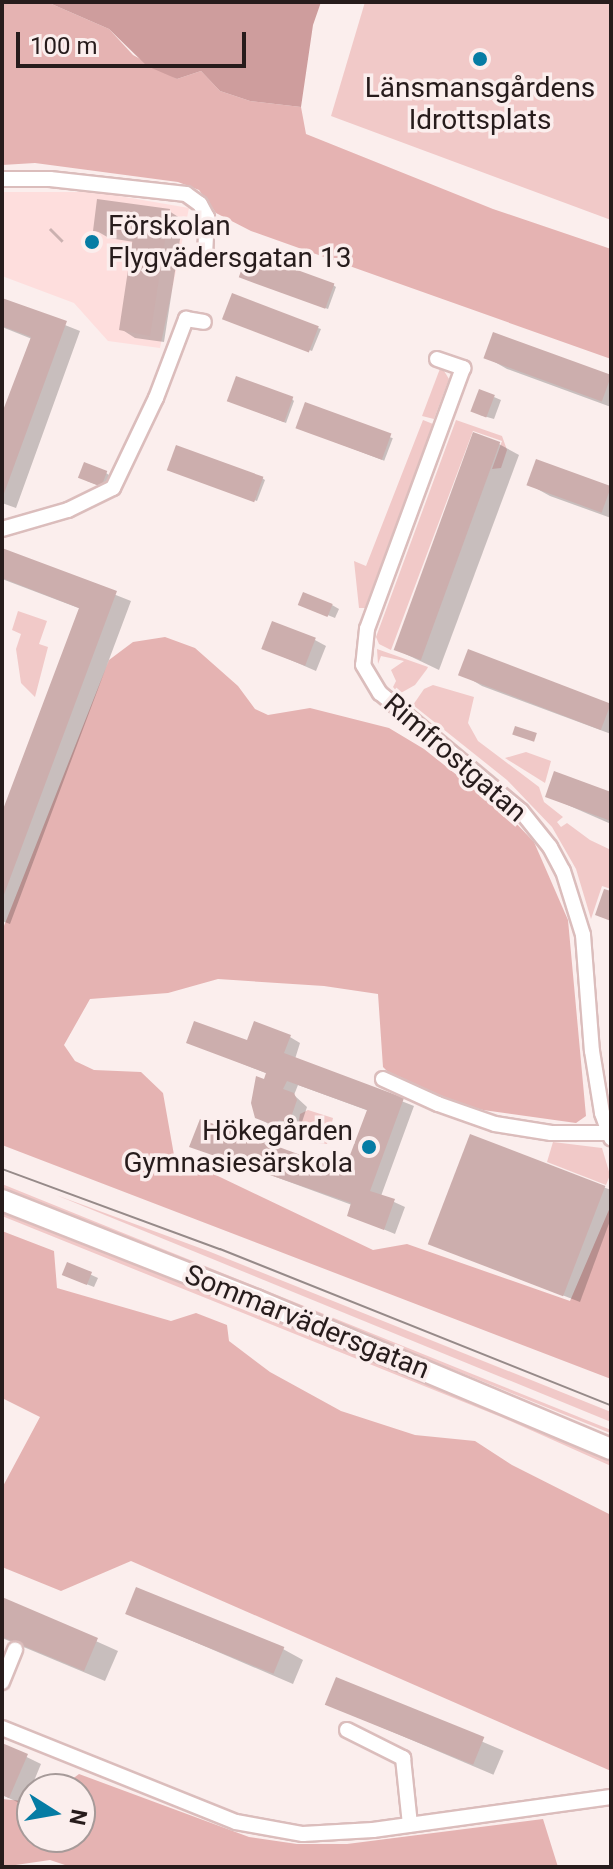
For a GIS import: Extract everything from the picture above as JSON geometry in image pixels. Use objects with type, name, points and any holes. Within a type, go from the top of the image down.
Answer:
[{"type":"street","points":[[2,179],[50,179],[186,194],[200,204],[207,217],[209,230],[205,252]]},
{"type":"street","points":[[2,529],[68,510],[113,488],[156,398],[186,319],[204,322]]},
{"type":"street","name":"Rimfrostgatan","points":[[383,1079],[438,1104],[495,1124],[551,1133],[610,1136],[592,1051],[583,935],[563,871],[550,847],[521,811],[380,693],[363,665],[367,629],[463,368],[437,359]]},
{"type":"street","name":"Sommarvädersgatan","points":[[2,1200],[284,1312],[611,1449]]},
{"type":"street","points":[[2,1682],[15,1649]]},
{"type":"street","points":[[2,1728],[236,1822],[303,1834],[410,1825],[611,1797]]},
{"type":"street","points":[[347,1730],[403,1758],[410,1825]]},
{"type":"shaded area","points":[[2,2],[47,2],[109,29],[133,55],[177,79],[201,71],[220,91],[250,101],[301,107],[306,134],[493,209],[611,249],[611,359],[251,231],[216,213],[199,190],[178,182],[35,163],[2,165]]},
{"type":"shaded area","points":[[47,2],[321,2],[313,25],[301,107],[250,101],[220,91],[201,71],[177,79],[147,66],[109,29]]},
{"type":"shaded area","name":"Länsmansgårdens Idrottsplats","points":[[365,2],[611,2],[611,220],[331,116]]},
{"type":"shaded area","name":"Förskolan Flygvädersgatan 13","points":[[2,192],[96,192],[189,208],[160,348],[108,341],[74,303],[2,276]]},
{"type":"shaded area","points":[[441,366],[449,379],[434,419],[422,416]]},
{"type":"shaded area","points":[[423,420],[433,424],[365,608],[359,608],[354,561],[366,566]]},
{"type":"shaded area","points":[[456,420],[502,436],[507,450],[501,468],[492,469],[502,441],[473,431],[391,650],[379,644],[376,637]]},
{"type":"shaded area","points":[[18,611],[47,621],[39,644],[48,647],[35,697],[21,683],[16,649],[21,634],[12,630]]},
{"type":"shaded area","points":[[165,637],[195,648],[238,686],[255,709],[268,715],[310,708],[389,728],[424,749],[511,818],[534,842],[568,920],[586,1116],[576,1123],[483,1110],[439,1098],[391,1075],[383,1067],[378,994],[324,986],[218,979],[168,993],[90,999],[64,1045],[75,1061],[94,1070],[141,1072],[163,1093],[174,1155],[373,1250],[407,1244],[570,1301],[611,1205],[611,1379],[2,1145],[2,931],[109,660],[133,642]]},
{"type":"shaded area","points":[[377,649],[428,667],[415,685],[399,694],[393,687],[396,681],[391,670],[404,661],[381,656],[378,664]]},
{"type":"shaded area","points":[[433,685],[474,697],[468,723],[478,741],[539,787],[544,802],[563,817],[557,822],[561,827],[567,823],[590,840],[611,850],[611,889],[602,886],[591,919],[576,869],[552,827],[507,780],[413,705],[424,689]]},
{"type":"shaded area","points":[[526,752],[551,761],[545,783],[505,758]]},
{"type":"shaded area","points":[[308,1110],[333,1118],[327,1144],[318,1143],[302,1131],[300,1114]]},
{"type":"shaded area","points":[[553,1142],[602,1148],[610,1175],[606,1185],[547,1162]]},
{"type":"shaded area","points":[[2,1184],[611,1430],[610,1433],[2,1187]]},
{"type":"shaded area","points":[[56,1195],[208,1251],[611,1412],[611,1422]]},
{"type":"shaded area","points":[[2,1209],[57,1228],[611,1457],[611,1466],[501,1417],[2,1216]]},
{"type":"shaded area","points":[[2,1231],[54,1251],[57,1288],[171,1321],[196,1313],[227,1325],[229,1341],[270,1372],[341,1411],[415,1435],[475,1441],[512,1465],[611,1515],[611,1771],[131,1561],[61,1591],[2,1567],[2,1488],[40,1417],[2,1398]]},
{"type":"shaded area","points":[[96,1780],[249,1837],[297,1844],[347,1844],[543,1819],[558,1867],[71,1867],[50,1860],[2,1867],[2,1799],[16,1800],[16,1853],[96,1853]]},
{"type":"building","points":[[97,199],[170,209],[150,336],[119,330],[133,237],[93,231]]},
{"type":"building","points":[[248,252],[334,283],[325,309],[239,277]]},
{"type":"building","points":[[232,293],[319,326],[309,352],[222,319]]},
{"type":"building","points":[[2,298],[67,321],[2,499],[2,413],[31,337],[2,326]]},
{"type":"building","points":[[493,332],[611,375],[602,401],[483,358]]},
{"type":"building","points":[[236,376],[293,397],[284,422],[227,401]]},
{"type":"building","points":[[479,389],[495,395],[486,417],[470,411]]},
{"type":"building","points":[[305,402],[391,433],[382,460],[295,428]]},
{"type":"building","points":[[473,432],[500,442],[421,660],[394,650]]},
{"type":"building","points":[[176,445],[263,477],[254,502],[167,470]]},
{"type":"building","points":[[536,459],[611,486],[602,513],[526,485]]},
{"type":"building","points":[[84,462],[107,471],[101,487],[78,478]]},
{"type":"building","points":[[2,548],[117,591],[2,900],[2,812],[79,608],[2,578]]},
{"type":"building","points":[[303,592],[333,604],[327,617],[298,605]]},
{"type":"building","points":[[272,621],[316,638],[305,666],[261,649]]},
{"type":"building","points":[[468,649],[611,704],[601,730],[458,675]]},
{"type":"building","points":[[515,726],[537,733],[534,742],[512,735]]},
{"type":"building","points":[[554,771],[611,792],[611,821],[545,797]]},
{"type":"building","points":[[604,889],[611,891],[611,921],[595,915]]},
{"type":"building","points":[[194,1021],[247,1040],[254,1021],[291,1035],[284,1053],[404,1098],[370,1191],[395,1199],[384,1230],[347,1216],[351,1203],[189,1147],[200,1119],[261,1141],[268,1123],[255,1118],[251,1103],[256,1076],[264,1079],[266,1073],[186,1043]],"holes":[[[287,1081],[367,1110],[344,1171],[268,1143],[279,1120],[289,1123],[297,1100],[294,1093],[283,1089]]]},
{"type":"building","points":[[470,1134],[605,1186],[563,1296],[428,1244]]},
{"type":"building","points":[[67,1262],[92,1272],[87,1285],[62,1275]]},
{"type":"building","points":[[136,1587],[284,1647],[273,1674],[125,1614]]},
{"type":"building","points":[[2,1597],[98,1638],[84,1671],[2,1637]]},
{"type":"building","points":[[336,1677],[484,1737],[473,1765],[325,1705]]},
{"type":"building","points":[[2,1743],[28,1754],[20,1773],[16,1773],[9,1798],[2,1795]]},
{"type":"tram line","points":[[2,1169],[220,1249],[611,1405]]},
{"type":"place","name":"Länsmansgårdens Idrottsplats","points":[[480,59]]},
{"type":"place","name":"Förskolan Flygvädersgatan 13","points":[[92,242]]},
{"type":"place","name":"Hökegården Gymnasiesärskola","points":[[369,1147]]}]
